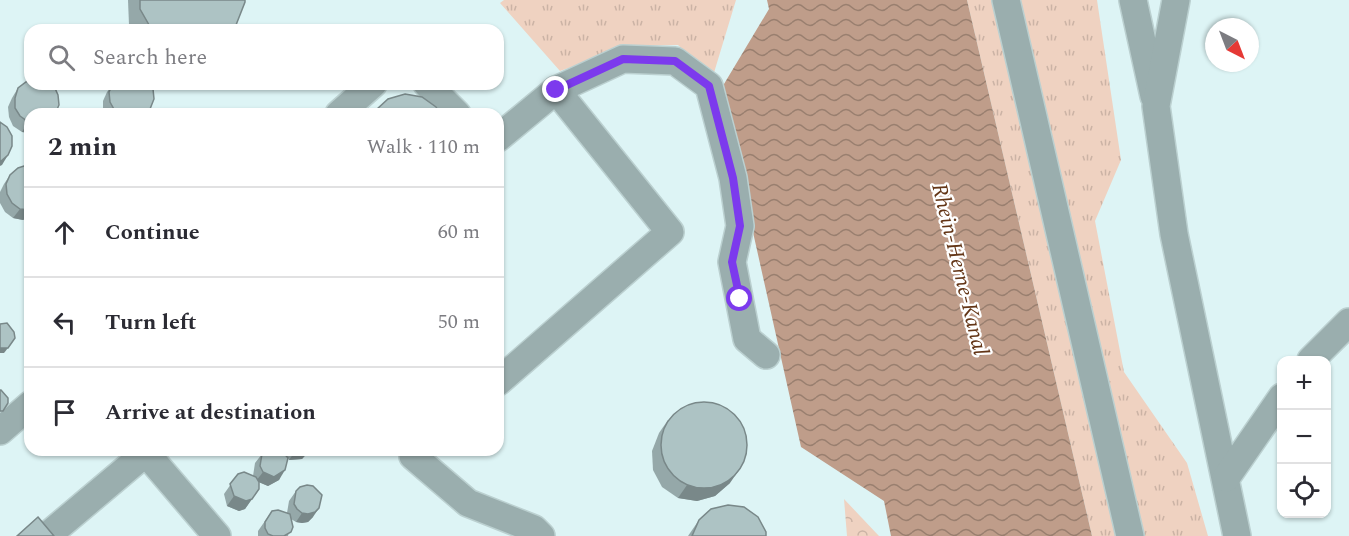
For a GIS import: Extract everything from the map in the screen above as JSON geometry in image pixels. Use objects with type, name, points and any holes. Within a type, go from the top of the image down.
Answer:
[{"type":"lane","points":[[1006,0],[1130,536]]},
{"type":"lane","points":[[1133,0],[1156,106],[1174,234],[1237,536]]},
{"type":"lane","points":[[1156,106],[1176,0]]},
{"type":"lane","points":[[504,133],[556,90],[623,59],[675,61],[709,86],[733,178],[740,226],[732,262],[747,339],[766,355]]},
{"type":"lane","points":[[346,108],[366,90]]},
{"type":"lane","points":[[433,90],[452,108]]},
{"type":"lane","points":[[504,377],[670,232],[556,90]]},
{"type":"lane","points":[[1315,356],[1349,322]]},
{"type":"lane","points":[[1226,478],[1277,403]]},
{"type":"lane","points":[[0,431],[24,410]]},
{"type":"lane","points":[[46,536],[142,456]]},
{"type":"lane","points":[[152,456],[217,536]]},
{"type":"lane","points":[[413,456],[468,503],[534,529],[541,536]]},
{"type":"green space","points":[[504,0],[736,0],[713,76],[678,45],[630,46],[560,71],[500,3]]},
{"type":"green space","points":[[967,0],[1097,0],[1121,160],[1095,221],[1124,372],[1187,463],[1208,536],[1092,536]]},
{"type":"green space","points":[[844,499],[879,536],[847,536]]},
{"type":"water","name":"Rhein-Herne-Kanal","points":[[767,0],[967,0],[1092,536],[891,536],[884,501],[801,447],[721,89],[769,9]]},
{"type":"building","points":[[140,0],[245,0],[236,24],[149,24],[140,9]]},
{"type":"building","points":[[24,84],[24,90],[56,90],[58,108],[24,108],[24,119],[15,108],[18,88]]},
{"type":"building","points":[[110,90],[153,90],[154,99],[150,108],[113,108]]},
{"type":"building","points":[[405,94],[422,97],[437,108],[378,108],[388,99]]},
{"type":"building","points":[[0,122],[7,127],[12,136],[12,146],[8,155],[0,162]]},
{"type":"building","points":[[24,166],[24,209],[12,203],[7,194],[6,184],[10,175]]},
{"type":"building","points":[[7,323],[14,332],[15,338],[8,348],[0,348],[0,324]]},
{"type":"building","points":[[0,390],[8,398],[3,411],[0,411]]},
{"type":"building","points":[[704,402],[720,406],[734,415],[743,429],[747,445],[743,461],[734,475],[720,484],[704,488],[688,484],[674,475],[665,461],[661,445],[665,429],[674,415],[688,406]]},
{"type":"building","points":[[262,456],[286,456],[288,458],[285,470],[274,477],[263,472],[260,466]]},
{"type":"building","points":[[244,472],[256,477],[259,482],[259,489],[252,499],[246,501],[234,496],[230,484],[238,474]]},
{"type":"building","points":[[307,485],[313,486],[322,495],[319,508],[308,514],[302,513],[294,504],[296,491]]},
{"type":"building","points":[[728,505],[744,507],[758,517],[766,536],[692,536],[699,520],[711,509]]},
{"type":"building","points":[[278,510],[290,514],[293,527],[291,532],[284,536],[268,534],[265,528],[265,522],[272,511]]},
{"type":"building","points":[[38,517],[54,536],[17,536]]},
{"type":"route","points":[[556,90],[623,59],[675,61],[709,86],[733,178],[740,226],[732,262],[740,299]]}]
